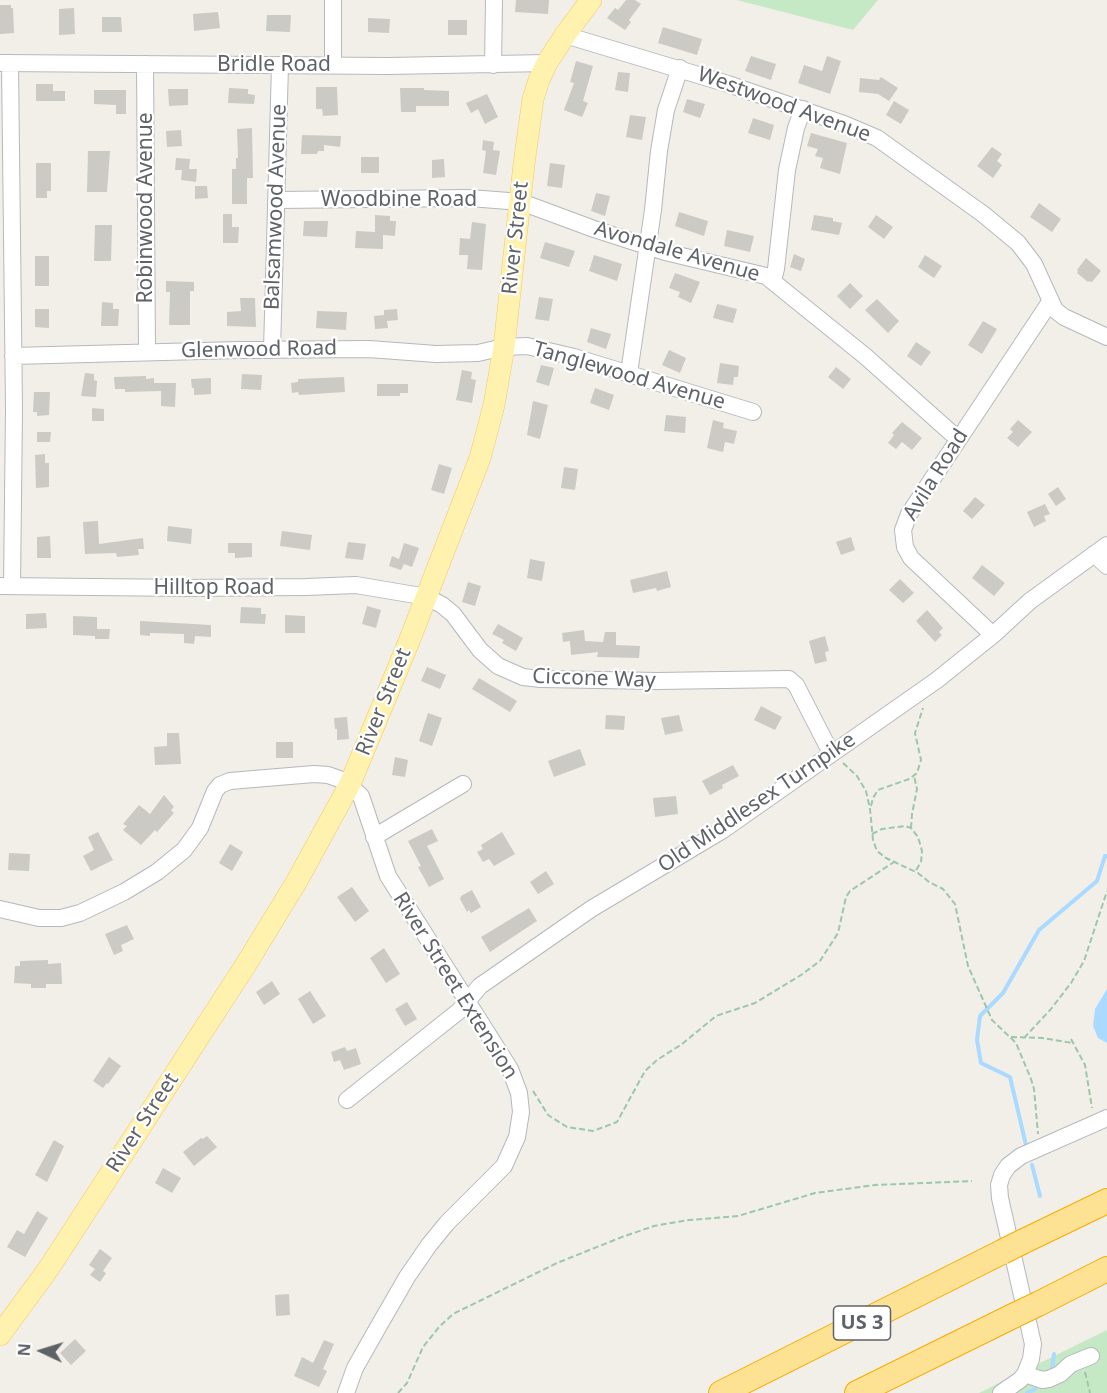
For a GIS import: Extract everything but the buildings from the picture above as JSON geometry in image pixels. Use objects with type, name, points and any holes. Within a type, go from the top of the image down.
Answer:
[{"type":"highway","name":"US 3","points":[[721,1393],[1107,1201]]},
{"type":"highway","points":[[857,1393],[1107,1269]]},
{"type":"main road","name":"River Street","points":[[0,1335],[49,1268],[244,966],[297,881],[350,784],[427,597],[480,458],[494,405],[504,348],[533,99],[538,80],[547,63],[591,0]]},
{"type":"street","points":[[333,0],[333,65]]},
{"type":"street","points":[[493,65],[494,0]]},
{"type":"street","name":"Westwood Avenue","points":[[565,35],[680,68],[803,109],[877,138],[983,214],[1018,243],[1034,264],[1055,310],[1064,317],[1107,337]]},
{"type":"street","points":[[5,63],[14,409],[6,586]]},
{"type":"street","name":"Bridle Road","points":[[5,63],[493,65],[547,63]]},
{"type":"street","name":"Robinwood Avenue","points":[[145,64],[147,352]]},
{"type":"street","name":"Balsamwood Avenue","points":[[272,350],[280,65]]},
{"type":"street","points":[[629,374],[648,246],[658,151],[666,110],[680,68]]},
{"type":"street","points":[[773,280],[787,170],[803,109]]},
{"type":"street","name":"Woodbine Road","points":[[276,200],[470,198],[521,202]]},
{"type":"street","name":"Avondale Avenue","points":[[521,202],[648,246],[773,280],[865,356],[958,439]]},
{"type":"street","name":"Avila Road","points":[[993,635],[915,562],[903,542],[903,530],[906,519],[1050,302]]},
{"type":"street","name":"Tanglewood Avenue","points":[[504,348],[522,346],[544,349],[753,412]]},
{"type":"street","name":"Glenwood Road","points":[[13,356],[369,349],[455,354],[484,353],[504,348]]},
{"type":"street","points":[[1100,550],[1107,566]]},
{"type":"street","name":"Old Middlesex Turnpike","points":[[347,1100],[459,1011],[487,981],[591,909],[723,830],[914,696],[993,635],[1030,601],[1100,550]]},
{"type":"street","name":"Hilltop Road","points":[[6,586],[306,588],[356,585],[427,597]]},
{"type":"street","name":"Ciccone Way","points":[[427,597],[453,614],[480,650],[498,666],[524,677],[570,680],[722,681],[780,678],[792,681],[831,753]]},
{"type":"street","points":[[0,909],[39,918],[61,918],[80,913],[124,892],[158,872],[184,850],[200,828],[215,791],[225,782],[314,774],[334,776],[350,784]]},
{"type":"street","name":"River Street Extension","points":[[346,1393],[356,1368],[407,1277],[447,1223],[504,1166],[513,1150],[520,1124],[519,1093],[510,1069],[468,999],[388,876],[363,800],[350,784]]},
{"type":"street","points":[[374,837],[463,784]]},
{"type":"street","points":[[1001,1393],[1025,1374],[1031,1359],[1031,1333],[1000,1198],[1000,1182],[1005,1170],[1021,1156],[1100,1120]]},
{"type":"street","points":[[1025,1374],[1042,1380],[1049,1379],[1086,1357]]},
{"type":"path","points":[[911,828],[917,789],[914,776],[921,760],[915,733],[923,712],[914,696]]},
{"type":"path","points":[[831,753],[857,776],[866,791],[872,834],[877,851],[943,889],[956,904],[968,966],[992,1020],[1011,1037],[1020,1050],[1034,1089],[1037,1137]]},
{"type":"path","points":[[870,809],[878,790],[914,776]]},
{"type":"path","points":[[872,834],[882,829],[905,826],[911,828],[918,837],[922,854],[921,862],[915,872]]},
{"type":"path","points":[[519,1093],[523,1089],[531,1089],[548,1115],[567,1127],[593,1131],[616,1122],[645,1071],[657,1060],[682,1044],[716,1016],[755,1004],[820,961],[838,933],[846,897],[850,891],[894,862]]},
{"type":"path","points":[[1024,1038],[1051,1010],[1076,976],[1084,961],[1107,891]]},
{"type":"path","points":[[1011,1037],[1046,1038],[1073,1043]]},
{"type":"path","points":[[1071,1039],[1085,1065],[1091,1094],[1100,1120]]},
{"type":"path","points":[[398,1393],[407,1383],[423,1347],[453,1314],[557,1263],[622,1237],[654,1226],[689,1220],[738,1216],[814,1193],[875,1185],[972,1181]]},
{"type":"path","points":[[1086,1357],[1090,1393]]},
{"type":"green space","points":[[737,0],[878,0],[853,30]]},
{"type":"green space","points":[[1107,1330],[1107,1393],[979,1393]]},
{"type":"water","points":[[1107,989],[1107,1043],[1098,1038],[1093,1026],[1095,1009]]},
{"type":"waterway","points":[[1026,1145],[1010,1077],[981,1063],[977,1040],[980,1016],[1003,993],[1039,930],[1097,881],[1105,856],[1107,856]]},
{"type":"waterway","points":[[1032,1165],[1040,1196]]},
{"type":"waterway","points":[[1052,1370],[1054,1354]]},
{"type":"waterway","points":[[1027,1393],[1035,1389]]}]
